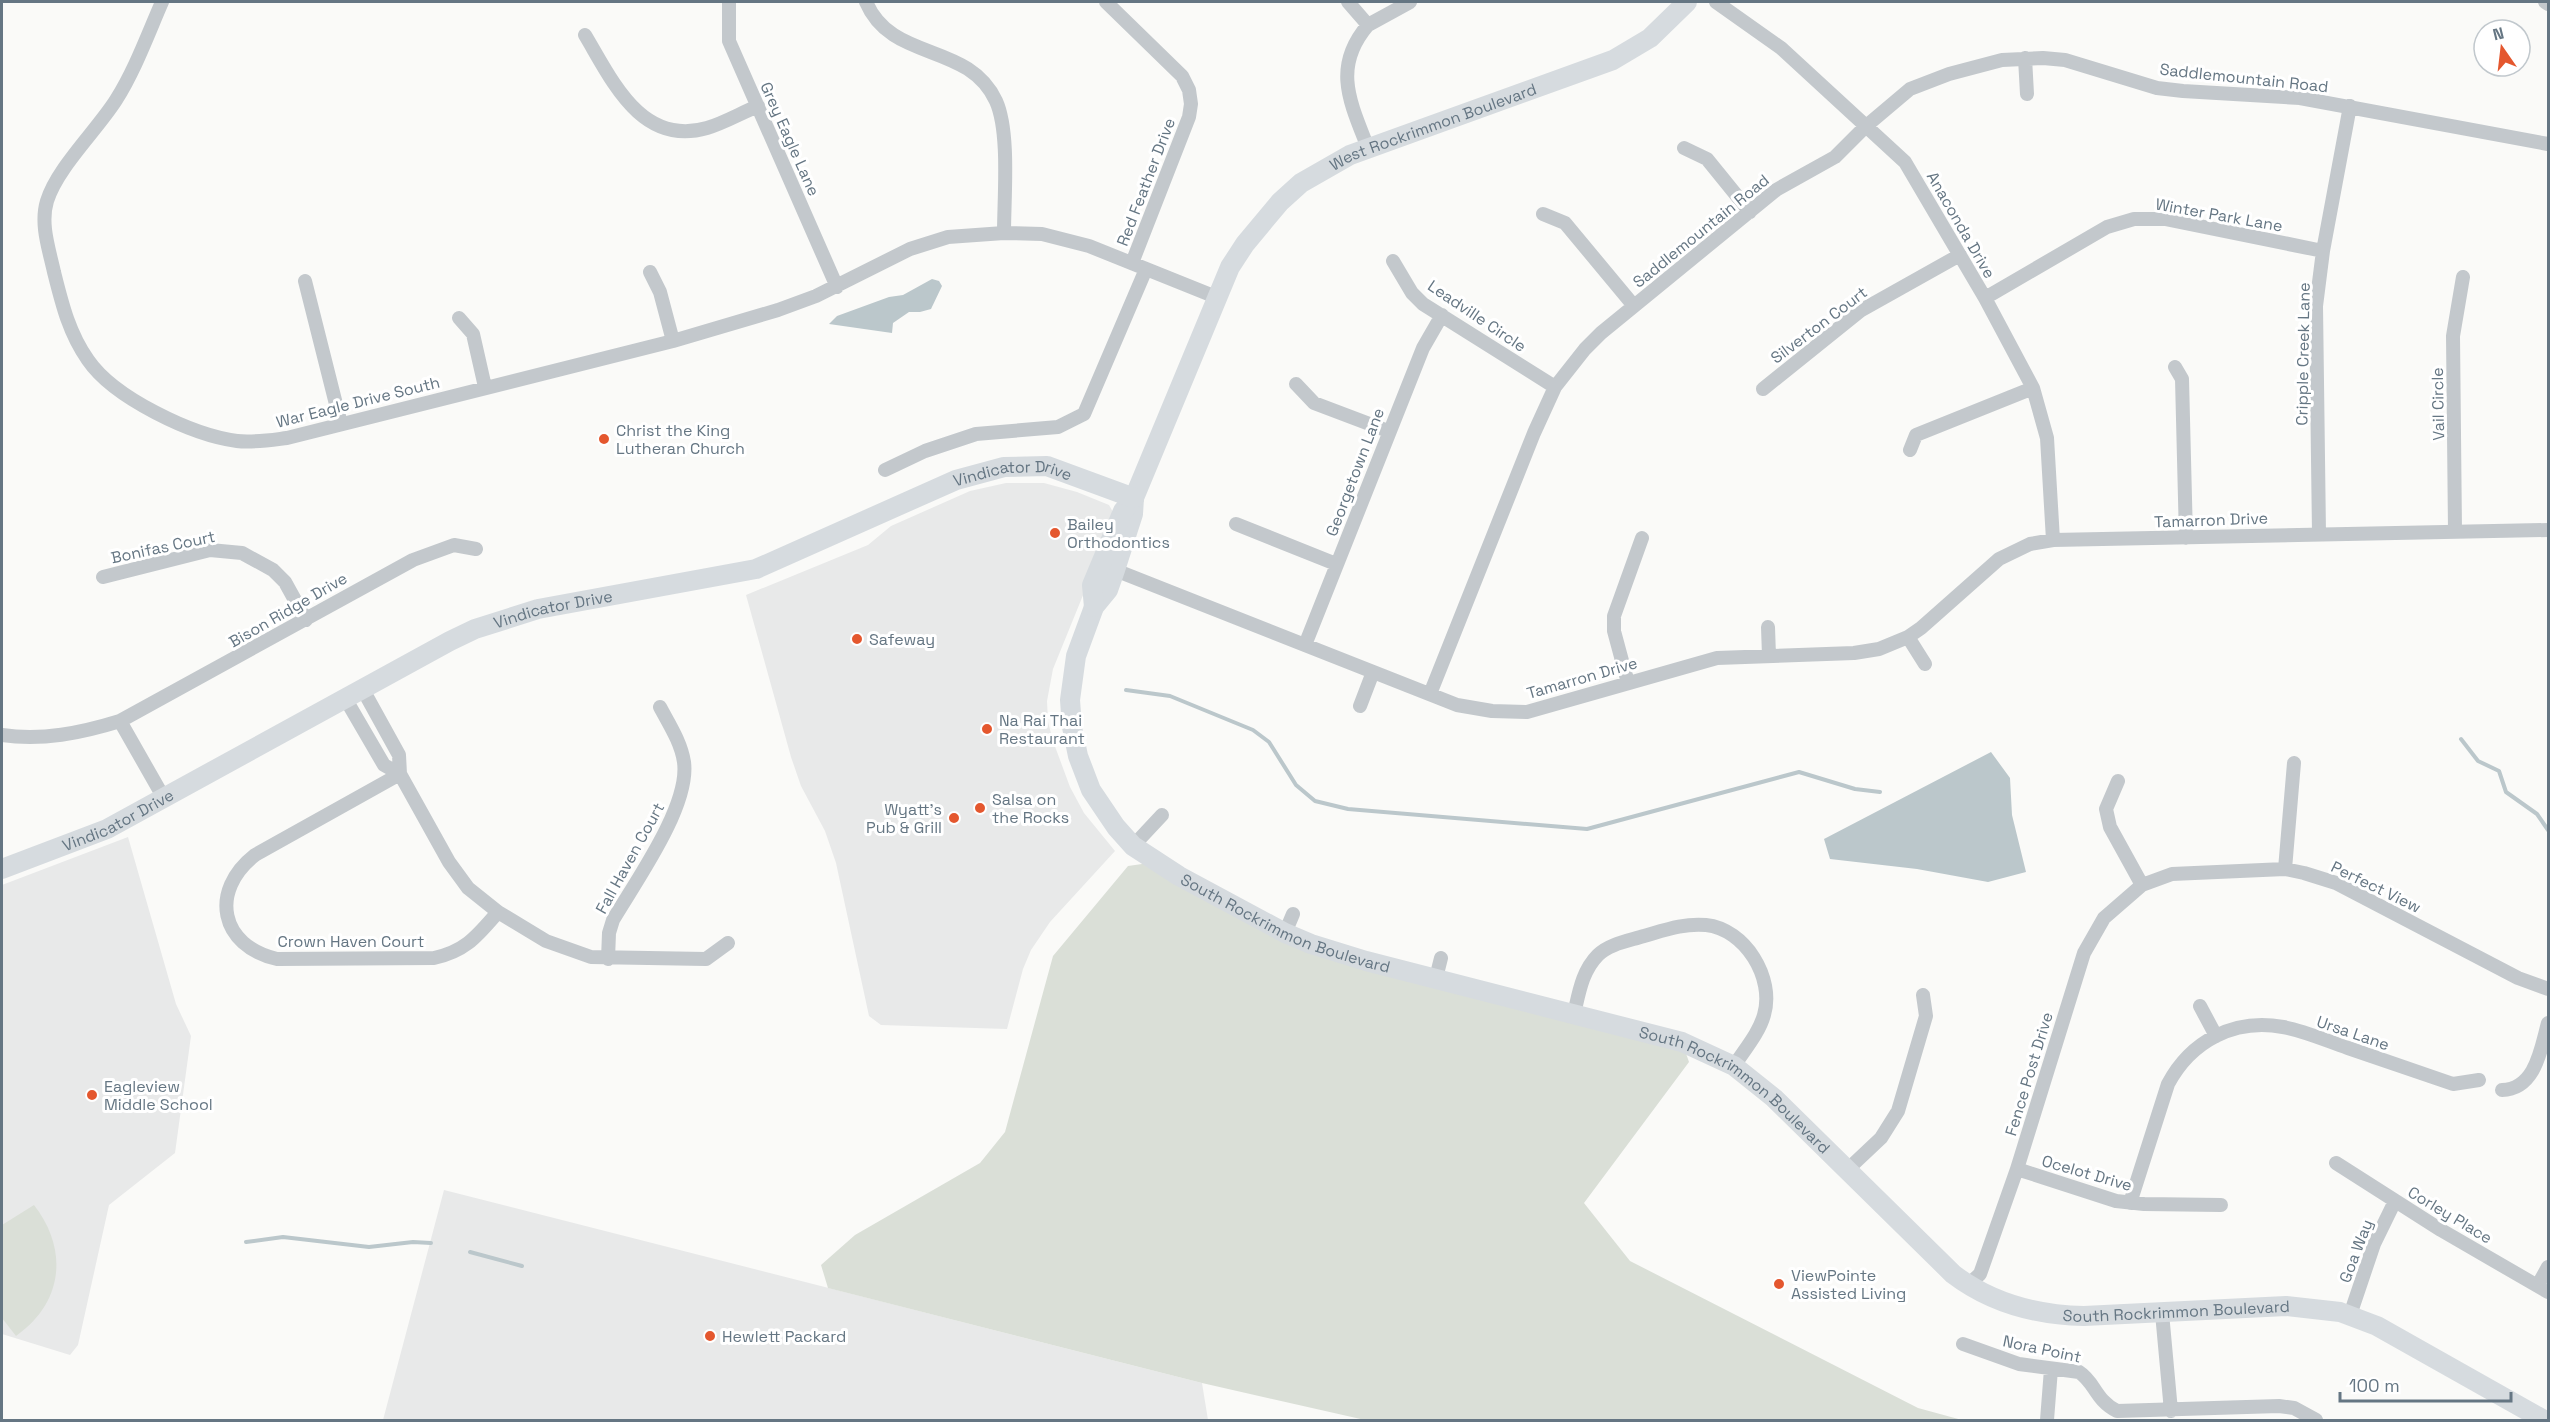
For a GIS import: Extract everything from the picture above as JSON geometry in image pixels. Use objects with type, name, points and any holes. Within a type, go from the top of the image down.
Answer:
[{"type":"main road","name":"West Rockrimmon Boulevard","points":[[1216,297],[1245,244],[1280,202],[1321,170],[1368,148],[1614,60],[1650,38],[1687,2]]},
{"type":"main road","name":"South Rockrimmon Boulevard","points":[[1094,607],[1092,585],[1123,511],[1134,498],[1216,297]]},
{"type":"main road","name":"Vindicator Drive","points":[[2,869],[107,830],[165,800],[353,693],[475,629],[563,604],[756,569],[956,480],[1004,467],[1047,466],[1134,498]]},
{"type":"main road","name":"South Rockrimmon Boulevard","points":[[1134,498],[1133,514],[1115,570],[1108,590],[1094,607],[1076,656],[1072,677],[1072,727],[1078,756],[1091,790],[1116,827],[1133,846],[1179,876],[1285,933],[1334,952],[1682,1042],[1734,1066],[1774,1098],[1934,1257],[1968,1285],[2015,1306],[2060,1316],[2286,1306],[2323,1309],[2350,1315],[2377,1326],[2544,1420]]},
{"type":"street","name":"War Eagle Drive South","points":[[162,2],[123,90],[54,185],[44,214],[44,228],[63,309],[78,344],[90,363],[123,395],[144,407],[187,425],[237,441],[287,438],[673,341],[800,303],[837,287],[910,249],[971,234],[1042,234],[1089,246],[1216,297]]},
{"type":"street","name":"Grey Eagle Lane","points":[[729,2],[729,41],[837,287]]},
{"type":"street","points":[[866,2],[880,25],[892,36],[915,48],[949,57],[960,63],[986,86],[996,100],[1004,135],[1004,233]]},
{"type":"street","name":"Red Feather Drive","points":[[1106,2],[1182,76],[1189,90],[1191,104],[1184,130],[1132,263]]},
{"type":"street","points":[[1348,2],[1368,25]]},
{"type":"street","points":[[1368,148],[1351,105],[1347,60],[1352,47],[1368,25],[1410,2]]},
{"type":"street","name":"Anaconda Drive","points":[[1716,2],[1781,48],[1905,162],[1985,298],[2032,388],[2048,438],[2054,540]]},
{"type":"street","points":[[585,35],[623,99],[634,110],[661,126],[676,130],[705,129],[758,106]]},
{"type":"street","points":[[2025,58],[2027,94]]},
{"type":"street","name":"Saddlemountain Road","points":[[1430,694],[1534,433],[1555,387],[1585,349],[1776,190],[1835,157],[1865,127],[1910,89],[1926,81],[1977,66],[2025,58],[2065,60],[2157,88],[2300,98],[2548,144]]},
{"type":"street","name":"Cripple Creek Lane","points":[[2319,534],[2316,306],[2323,251],[2350,106]]},
{"type":"street","points":[[1684,148],[1707,159],[1750,212]]},
{"type":"street","points":[[1543,214],[1565,223],[1634,306]]},
{"type":"street","name":"Winter Park Lane","points":[[1985,298],[2107,227],[2134,219],[2165,219],[2323,251]]},
{"type":"street","name":"Silverton Court","points":[[1763,388],[1860,311],[1960,255]]},
{"type":"street","name":"Leadville Circle","points":[[1393,261],[1412,293],[1423,304],[1555,387]]},
{"type":"street","points":[[885,470],[925,451],[976,434],[1058,427],[1084,414],[1146,269]]},
{"type":"street","points":[[650,272],[660,292],[673,341]]},
{"type":"street","name":"Vail Circle","points":[[2456,531],[2453,336],[2463,277]]},
{"type":"street","points":[[305,280],[341,424]]},
{"type":"street","name":"Georgetown Lane","points":[[1305,645],[1388,431],[1423,348],[1442,315]]},
{"type":"street","points":[[459,318],[472,334],[485,387]]},
{"type":"street","points":[[2175,367],[2182,379],[2186,538]]},
{"type":"street","points":[[1296,384],[1314,403],[1388,431]]},
{"type":"street","points":[[1910,450],[1916,435],[2032,388]]},
{"type":"street","points":[[1236,524],[1336,564]]},
{"type":"street","name":"Tamarron Drive","points":[[1115,570],[1430,694],[1473,709],[1519,712],[1543,708],[1717,658],[1867,652],[1908,637],[1936,616],[1999,559],[2030,544],[2054,540],[2548,530]]},
{"type":"street","points":[[1628,683],[1615,638],[1614,616],[1642,538]]},
{"type":"street","name":"Bison Ridge Drive","points":[[2,735],[17,738],[69,735],[120,721],[413,560],[454,545],[476,549]]},
{"type":"street","name":"Bonifas Court","points":[[103,577],[210,550],[242,553],[273,570],[285,582],[306,620]]},
{"type":"street","points":[[1768,627],[1769,656]]},
{"type":"street","points":[[1908,637],[1925,664]]},
{"type":"street","points":[[1360,706],[1373,672]]},
{"type":"street","points":[[353,693],[384,765],[400,774]]},
{"type":"street","points":[[353,693],[399,755],[400,774],[457,874],[468,888],[498,912],[562,948],[591,957],[706,959],[728,943]]},
{"type":"street","name":"Fall Haven Court","points":[[608,958],[609,933],[613,920],[670,821],[683,788],[684,760],[680,745],[660,707]]},
{"type":"street","points":[[120,721],[165,800]]},
{"type":"street","points":[[2285,869],[2294,762]]},
{"type":"street","name":"Crown Haven Court","points":[[400,774],[255,855],[244,864],[237,872],[227,894],[228,917],[236,937],[254,952],[277,959],[434,958],[452,953],[470,944],[498,912]]},
{"type":"street","points":[[2118,781],[2106,809],[2110,827],[2142,885]]},
{"type":"street","points":[[1133,846],[1162,815]]},
{"type":"street","name":"Perfect View","points":[[2142,885],[2157,878],[2186,872],[2285,869],[2313,875],[2336,883],[2518,978],[2548,989]]},
{"type":"street","name":"Fence Post Drive","points":[[1968,1285],[1980,1274],[2017,1169],[2084,953],[2104,918],[2142,885]]},
{"type":"street","points":[[1285,933],[1293,914]]},
{"type":"street","points":[[1574,1014],[1583,977],[1589,965],[1609,947],[1679,926],[1725,925],[1750,952],[1759,967],[1766,996],[1765,1012],[1760,1028],[1734,1066]]},
{"type":"street","points":[[1436,978],[1442,958]]},
{"type":"street","points":[[1846,1171],[1881,1138],[1898,1111],[1926,1016],[1923,995]]},
{"type":"street","points":[[2200,1006],[2216,1036]]},
{"type":"street","points":[[2502,1090],[2514,1088],[2537,1064],[2548,1023]]},
{"type":"street","name":"Ursa Lane","points":[[2130,1203],[2168,1084],[2187,1055],[2216,1036],[2247,1025],[2285,1027],[2453,1084],[2479,1080]]},
{"type":"street","name":"Corley Place","points":[[2336,1163],[2543,1289]]},
{"type":"street","name":"Ocelot Drive","points":[[2017,1169],[2116,1201],[2221,1205]]},
{"type":"street","name":"Goa Way","points":[[2350,1315],[2374,1244],[2395,1201]]},
{"type":"street","points":[[2543,1289],[2548,1267]]},
{"type":"street","points":[[2162,1313],[2178,1414]]},
{"type":"street","name":"Nora Point","points":[[1962,1344],[2019,1364],[2079,1372],[2086,1377],[2102,1402],[2117,1411],[2178,1414],[2279,1406],[2294,1408],[2316,1420]]},
{"type":"street","points":[[2047,1420],[2051,1369]]},
{"type":"shaded area","points":[[932,279],[939,281],[942,286],[931,309],[909,312],[893,323],[892,333],[829,324],[837,316],[889,297],[903,295]]},
{"type":"shaded area","points":[[1006,483],[1044,483],[1077,492],[1109,505],[1113,512],[1114,519],[1053,669],[1047,701],[1048,722],[1053,741],[1070,787],[1084,813],[1115,851],[1050,922],[1031,950],[1023,969],[1007,1029],[881,1025],[869,1016],[836,863],[825,831],[801,786],[791,757],[746,595],[868,545],[891,526],[970,491]]},
{"type":"shaded area","points":[[1991,752],[2010,778],[2012,815],[2026,872],[1988,882],[1917,869],[1830,859],[1824,839]]},
{"type":"shaded area","name":"Eagleview Middle School","points":[[128,837],[176,1004],[191,1036],[175,1153],[109,1205],[78,1345],[70,1355],[2,1334],[2,885]]},
{"type":"shaded area","points":[[1156,862],[1311,944],[1682,1042],[1689,1062],[1584,1203],[1630,1261],[1918,1408],[1962,1420],[1365,1420],[1202,1383],[828,1288],[821,1265],[855,1235],[980,1163],[1005,1132],[1053,956],[1128,866]]},
{"type":"shaded area","name":"Hewlett Packard","points":[[444,1190],[1202,1383],[1208,1420],[383,1420]]},
{"type":"shaded area","points":[[34,1205],[53,1240],[56,1275],[52,1292],[44,1308],[32,1323],[16,1336],[2,1318],[2,1225]]},
{"type":"waterway","points":[[1126,690],[1170,696],[1253,730],[1269,742],[1296,785],[1315,801],[1348,809],[1587,829],[1799,772],[1855,789],[1880,792]]},
{"type":"waterway","points":[[2461,739],[2478,761],[2499,771],[2506,792],[2537,814],[2548,830]]},
{"type":"waterway","points":[[246,1242],[283,1237],[369,1247],[413,1242],[431,1243]]},
{"type":"waterway","points":[[470,1252],[522,1266]]},
{"type":"place","name":"Christ the King Lutheran Church","points":[[604,439]]},
{"type":"place","name":"Bailey Orthodontics","points":[[1055,533]]},
{"type":"place","name":"Safeway","points":[[857,639]]},
{"type":"place","name":"Na Rai Thai Restaurant","points":[[987,729]]},
{"type":"place","name":"Salsa on the Rocks","points":[[980,808]]},
{"type":"place","name":"Wyatt's Pub & Grill","points":[[954,818]]},
{"type":"place","name":"Eagleview Middle School","points":[[92,1095]]},
{"type":"place","name":"ViewPointe Assisted Living","points":[[1779,1284]]},
{"type":"place","name":"Hewlett Packard","points":[[710,1336]]}]
